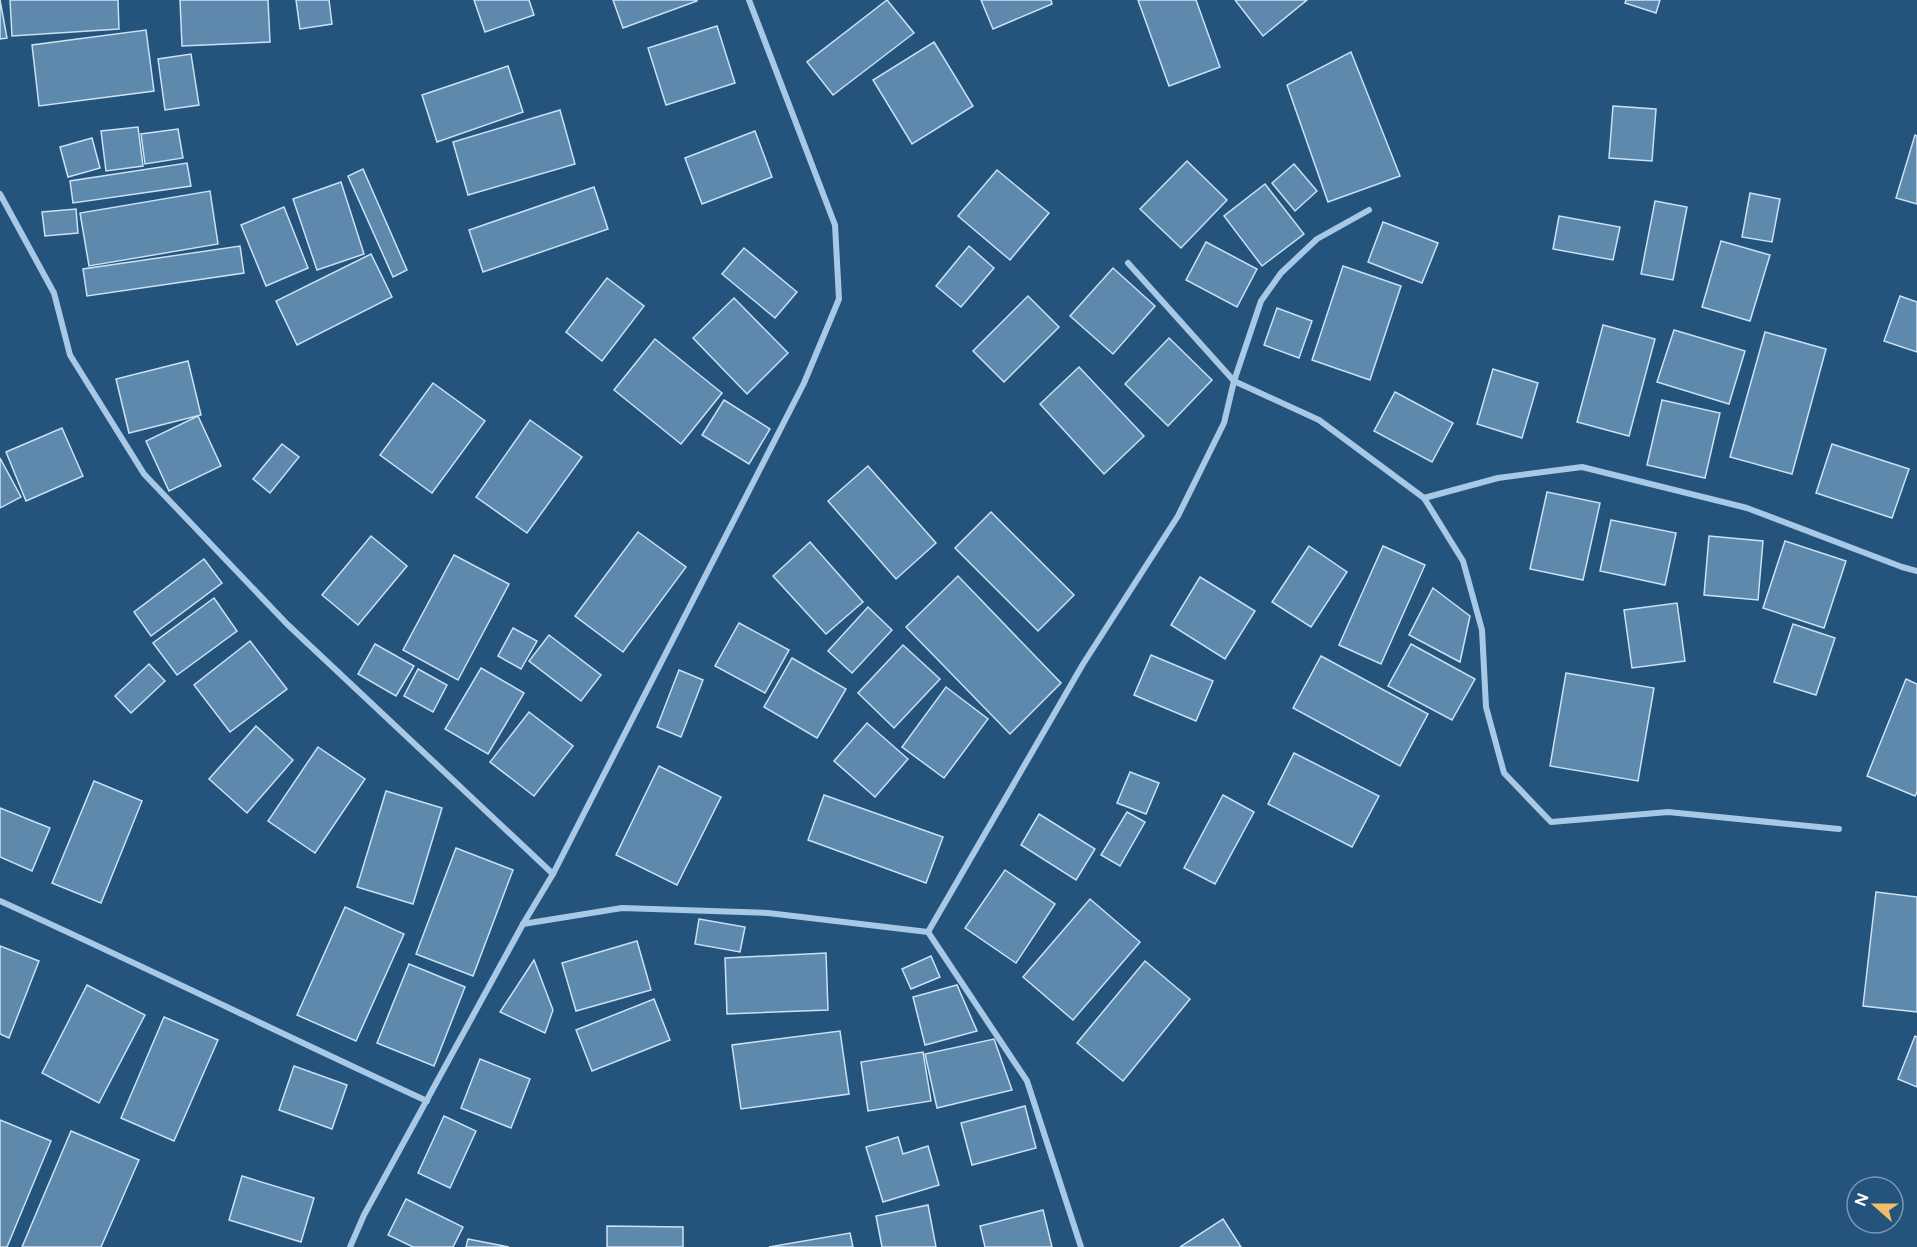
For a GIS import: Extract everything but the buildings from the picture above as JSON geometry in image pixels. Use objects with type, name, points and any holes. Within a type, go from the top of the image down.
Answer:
[{"type":"street","points":[[350,1247],[364,1215],[523,924],[553,874],[799,393],[839,299],[835,225],[749,0]]},
{"type":"street","points":[[0,194],[54,294],[70,355],[144,474],[286,624],[553,874]]},
{"type":"street","points":[[928,932],[1083,664],[1178,516],[1224,423],[1234,381],[1261,301],[1281,273],[1317,239],[1369,210]]},
{"type":"street","points":[[1128,263],[1234,381],[1319,420],[1424,498],[1463,561],[1482,630],[1486,707],[1504,773],[1551,822],[1668,812],[1839,829]]},
{"type":"street","points":[[1424,498],[1498,478],[1582,467],[1748,508],[1917,571]]},
{"type":"street","points":[[0,901],[139,964],[427,1101]]},
{"type":"street","points":[[523,924],[622,908],[768,913],[928,932],[1027,1081],[1081,1247]]}]
